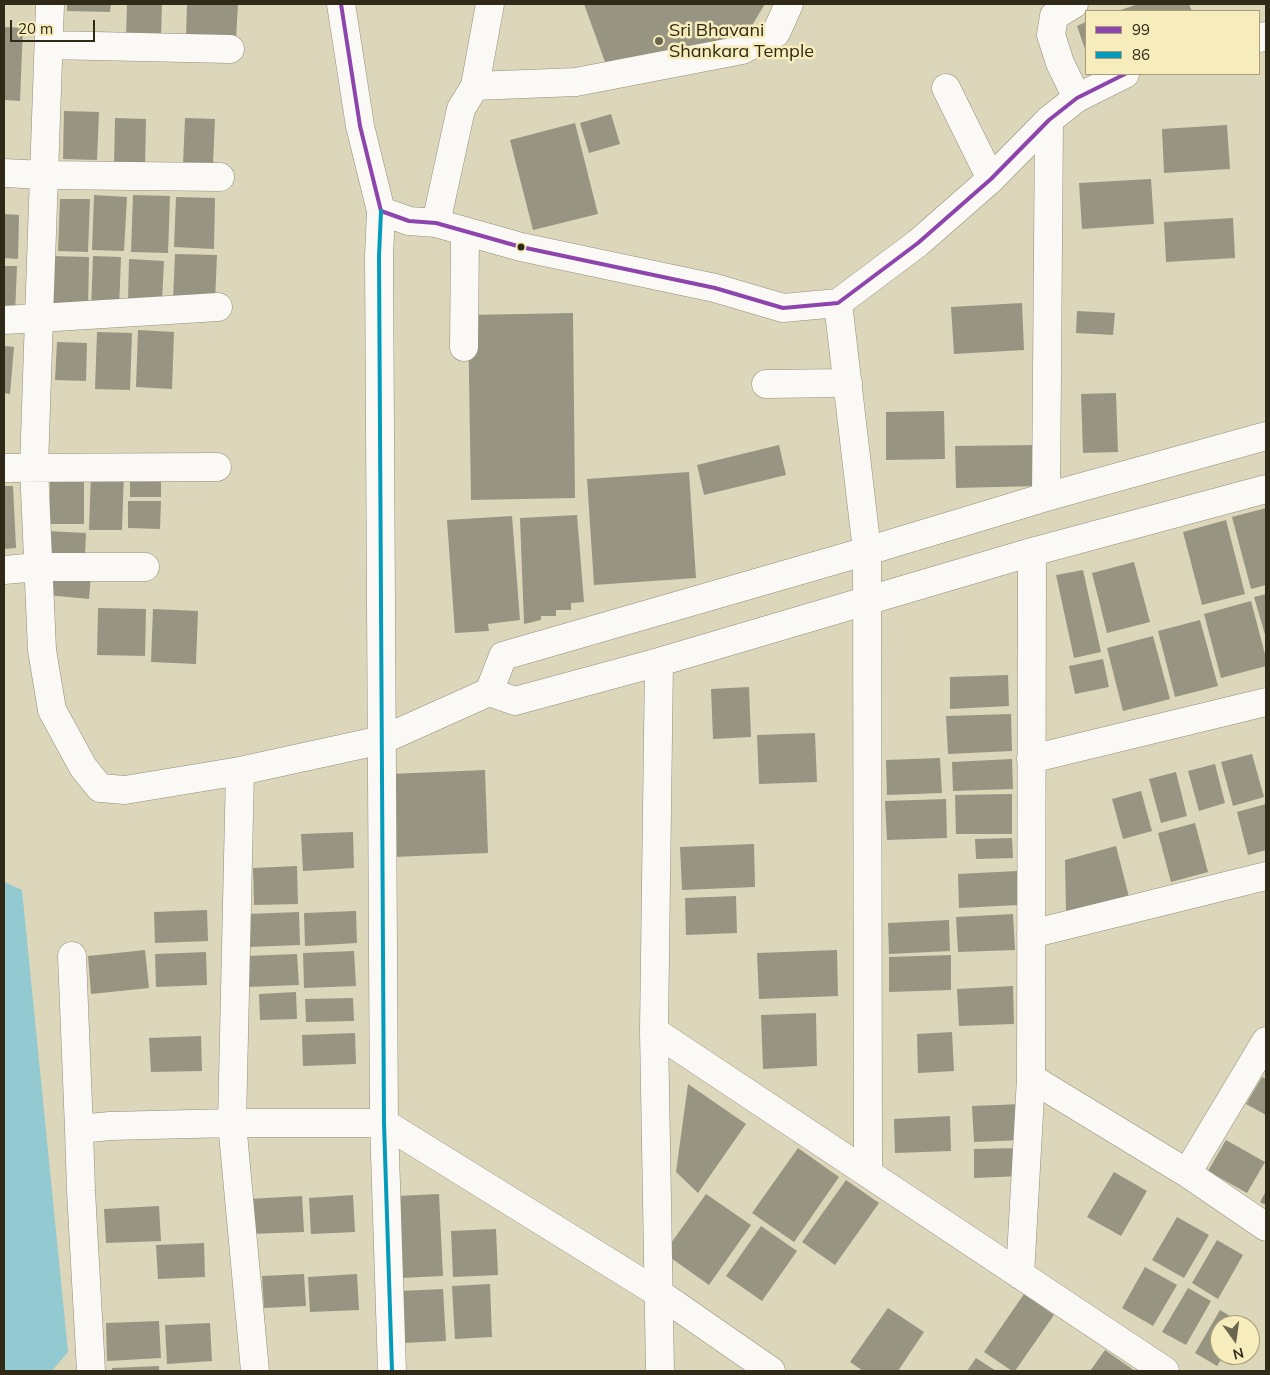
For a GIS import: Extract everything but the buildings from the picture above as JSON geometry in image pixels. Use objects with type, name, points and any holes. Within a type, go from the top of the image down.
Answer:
[{"type":"street","points":[[50,4],[34,466],[42,650],[52,710],[83,767],[100,788],[125,790],[240,771],[382,740],[489,692],[515,701],[659,662],[1032,552],[1266,489]]},
{"type":"street","points":[[341,4],[360,126],[381,211],[379,256],[384,1123],[392,1371]]},
{"type":"street","points":[[436,223],[461,109],[475,86],[490,4]]},
{"type":"street","points":[[475,86],[576,82],[742,50],[776,33],[789,4]]},
{"type":"street","points":[[1074,4],[1054,16],[1051,35],[1060,63],[1077,98]]},
{"type":"street","points":[[49,45],[230,49]]},
{"type":"street","points":[[381,211],[409,221],[436,223],[521,247],[715,288],[784,308],[838,303],[918,243],[991,179],[1049,120],[1077,98],[1123,75]]},
{"type":"street","points":[[946,88],[991,179]]},
{"type":"street","points":[[1046,496],[1049,120]]},
{"type":"street","points":[[4,173],[220,177]]},
{"type":"street","points":[[464,347],[465,232]]},
{"type":"street","points":[[838,303],[866,552],[868,1174]]},
{"type":"street","points":[[4,320],[218,308]]},
{"type":"street","points":[[766,384],[848,383]]},
{"type":"street","points":[[489,692],[503,656],[866,552],[1046,496],[1266,436]]},
{"type":"street","points":[[4,468],[34,466],[217,467]]},
{"type":"street","points":[[1020,1275],[1031,1078],[1032,552]]},
{"type":"street","points":[[4,570],[38,567],[145,566]]},
{"type":"street","points":[[659,662],[654,1031],[660,1371]]},
{"type":"street","points":[[1031,759],[1266,702]]},
{"type":"street","points":[[240,771],[232,1123],[255,1371]]},
{"type":"street","points":[[1031,934],[1266,876]]},
{"type":"street","points":[[72,956],[81,1191],[91,1371]]},
{"type":"street","points":[[654,1031],[1165,1371]]},
{"type":"street","points":[[1187,1173],[1266,1041]]},
{"type":"street","points":[[1031,1078],[1187,1173],[1266,1227]]},
{"type":"street","points":[[79,1129],[110,1126],[232,1123],[384,1123],[660,1294],[771,1371]]},
{"type":"water","points":[[4,882],[22,890],[68,1352],[52,1371],[4,1371]]},
{"type":"transit line","name":"99","points":[[341,4],[360,126],[381,211],[409,221],[436,223],[521,247],[715,288],[783,308],[838,303],[918,243],[991,179],[1049,120],[1077,98],[1123,75]]},
{"type":"transit line","name":"86","points":[[381,211],[379,256],[384,1123],[392,1371]]},
{"type":"place","name":"Sri Bhavani Shankara Temple","points":[[659,41]]}]
